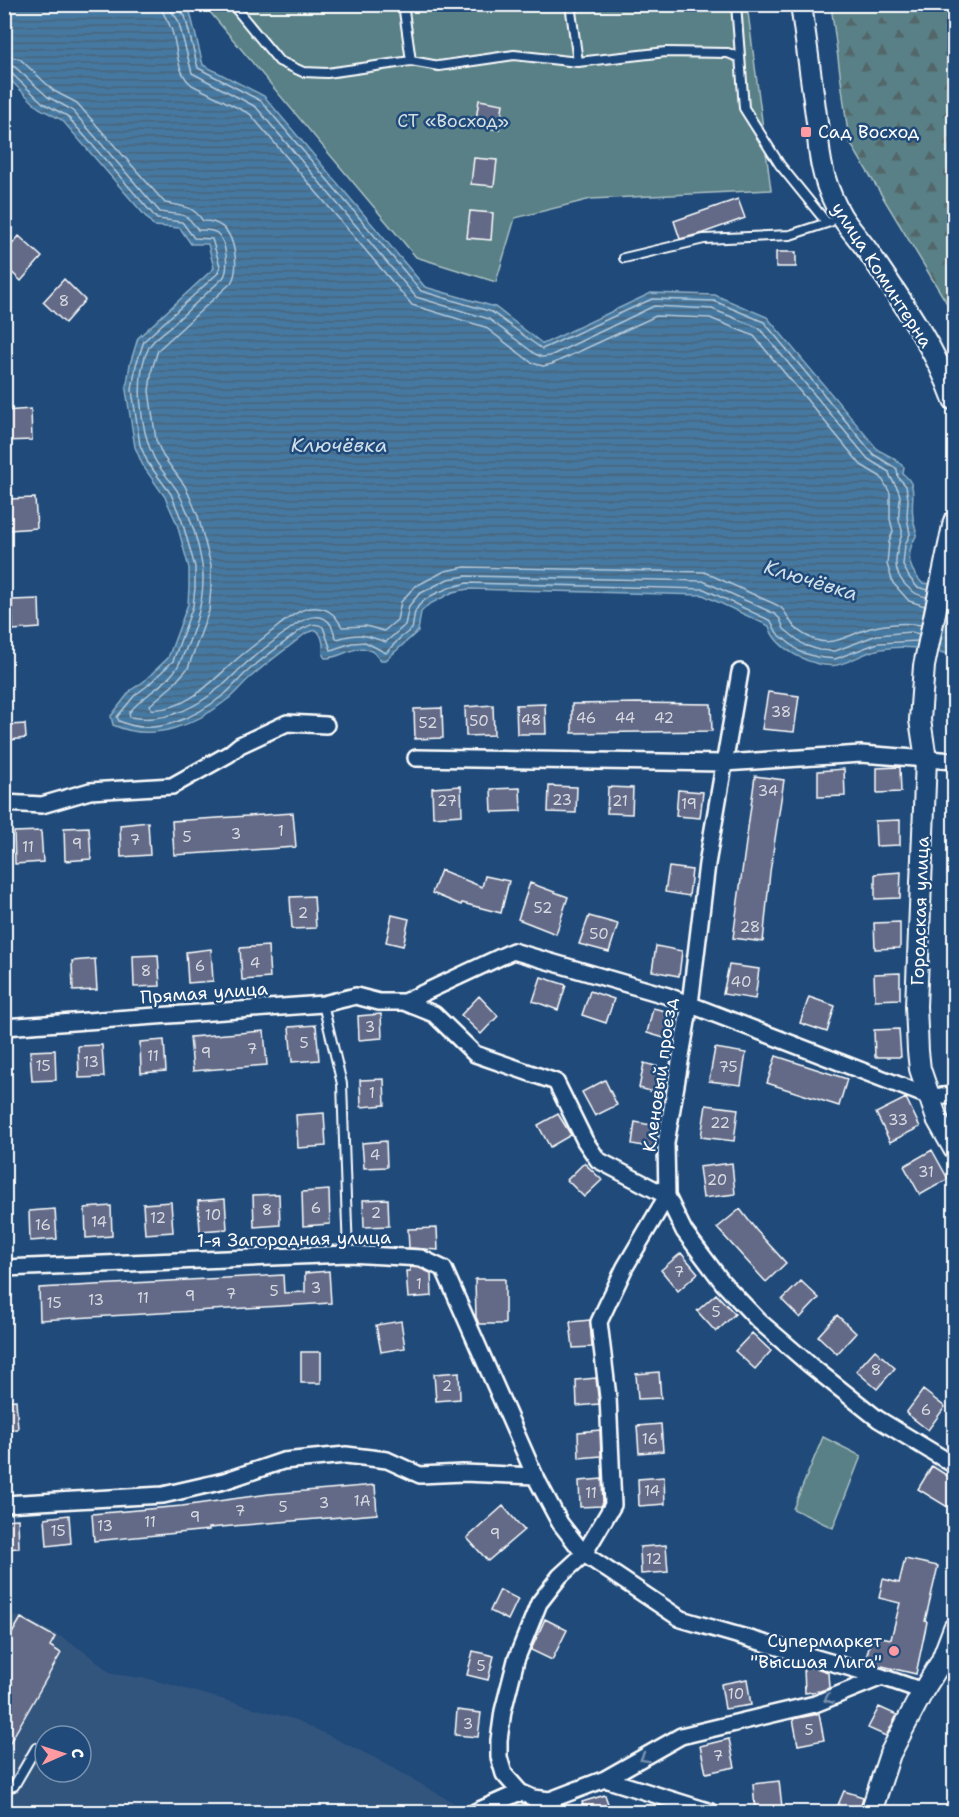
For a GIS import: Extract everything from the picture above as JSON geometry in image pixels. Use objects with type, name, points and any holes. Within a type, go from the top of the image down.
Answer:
[{"type":"street","name":"улица Коминтерна","points":[[801,4],[818,129],[818,150],[835,220],[872,256],[945,374],[954,400]]},
{"type":"street","name":"Городская улица","points":[[954,521],[924,666],[920,720],[926,759],[916,1006],[920,1070],[937,1119],[954,1149]]},
{"type":"street","name":"Кленовый проезд","points":[[740,672],[707,864],[690,1005],[666,1143],[666,1196],[684,1231],[723,1283],[759,1321],[878,1419],[954,1465]]},
{"type":"street","points":[[4,803],[42,805],[90,791],[172,786],[229,754],[240,745],[287,723],[326,725]]},
{"type":"street","points":[[416,758],[724,763],[861,754],[954,761]]},
{"type":"street","points":[[404,1002],[513,951],[668,996],[930,1097],[954,1095]]},
{"type":"street","name":"Прямая улица","points":[[4,1027],[323,1004],[356,996],[379,1002],[404,1002]]},
{"type":"street","points":[[404,1002],[434,1014],[474,1054],[556,1082],[585,1141],[598,1160],[666,1196],[625,1267],[599,1322],[608,1397],[613,1505],[584,1554],[560,1576],[539,1603],[516,1660],[503,1711],[499,1740],[504,1774],[520,1792],[533,1798],[550,1800],[604,1779],[681,1736],[815,1704],[882,1677]]},
{"type":"street","name":"1-я Загородная улица","points":[[4,1268],[348,1254],[421,1258],[444,1269],[535,1476],[560,1523],[584,1554],[681,1619],[923,1691]]},
{"type":"street","points":[[4,1504],[163,1495],[224,1481],[283,1461],[346,1455],[387,1460],[420,1475],[463,1473],[535,1476]]},
{"type":"street","points":[[871,1812],[890,1754],[941,1662],[954,1628]]},
{"type":"street","points":[[604,1779],[711,1812]]},
{"type":"street","points":[[475,1812],[520,1792]]},
{"type":"lane","points":[[232,4],[279,61],[303,72],[327,73],[411,61],[439,66],[514,55],[578,62],[666,52],[728,53],[740,58]]},
{"type":"lane","points":[[403,4],[411,61]]},
{"type":"lane","points":[[570,4],[578,62]]},
{"type":"lane","points":[[624,258],[704,239],[790,235],[835,220],[780,165],[744,108],[736,4]]},
{"type":"lane","points":[[323,1004],[342,1084],[348,1254]]},
{"type":"lane","points":[[4,1789],[14,1786],[33,1753]]},
{"type":"shaded area","points":[[5,1615],[23,1617],[63,1638],[112,1674],[150,1679],[297,1720],[375,1758],[470,1812],[5,1812]]},
{"type":"green space","name":"СТ «Восход»","points":[[204,5],[747,5],[771,190],[591,199],[515,218],[496,282],[416,257]]},
{"type":"green space","points":[[831,5],[954,5],[954,315],[849,141]]},
{"type":"green space","points":[[823,1437],[861,1456],[833,1528],[793,1509]]},
{"type":"water","name":"Ключёвка","points":[[4,5],[181,5],[190,12],[203,65],[264,96],[425,287],[495,307],[543,344],[651,293],[715,295],[767,317],[878,450],[904,467],[903,474],[908,478],[912,488],[912,511],[916,533],[909,555],[911,565],[922,583],[954,586],[954,655],[900,647],[875,650],[843,664],[818,664],[787,650],[769,626],[703,595],[468,589],[453,592],[428,605],[421,612],[418,631],[386,660],[381,660],[374,652],[360,648],[325,658],[322,638],[316,630],[306,633],[258,670],[231,696],[202,717],[159,732],[128,730],[113,725],[111,716],[131,690],[168,658],[188,604],[189,587],[189,568],[177,524],[165,497],[143,466],[135,447],[126,390],[130,364],[138,338],[214,268],[208,244],[191,244],[180,228],[154,226],[62,120],[39,108],[5,75]]},
{"type":"building","points":[[479,100],[503,104],[499,130],[475,126]]},
{"type":"building","points":[[474,158],[497,160],[494,186],[471,184]]},
{"type":"building","points":[[738,199],[745,218],[680,239],[674,221]]},
{"type":"building","points":[[470,211],[493,213],[491,240],[467,238]]},
{"type":"building","points":[[19,236],[42,257],[21,281],[4,265],[4,254]]},
{"type":"building","points":[[776,252],[796,252],[796,267],[776,267]]},
{"type":"building","points":[[64,279],[85,300],[65,323],[43,302]]},
{"type":"building","points":[[31,409],[32,440],[4,441],[4,411]]},
{"type":"building","points":[[35,498],[37,528],[9,530],[7,499]]},
{"type":"building","points":[[39,599],[40,628],[13,630],[12,600]]},
{"type":"building","points":[[768,692],[799,696],[794,732],[762,729]]},
{"type":"building","points":[[545,704],[546,734],[517,734],[516,705]]},
{"type":"building","points":[[572,704],[711,704],[712,731],[572,733]]},
{"type":"building","points":[[493,705],[494,735],[466,736],[465,707]]},
{"type":"building","points":[[442,708],[443,738],[415,739],[414,709]]},
{"type":"building","points":[[25,724],[26,738],[11,740],[10,725]]},
{"type":"building","points":[[900,767],[901,792],[877,793],[877,768]]},
{"type":"building","points":[[844,769],[845,796],[818,797],[818,771]]},
{"type":"building","points":[[755,776],[784,780],[770,872],[763,942],[733,938]]},
{"type":"building","points":[[461,786],[462,815],[433,817],[432,788]]},
{"type":"building","points":[[549,786],[577,787],[576,813],[548,812]]},
{"type":"building","points":[[608,787],[633,788],[632,814],[607,813]]},
{"type":"building","points":[[520,788],[521,811],[492,812],[491,789]]},
{"type":"building","points":[[678,790],[703,792],[700,818],[676,816]]},
{"type":"building","points":[[293,813],[296,847],[174,855],[172,821]]},
{"type":"building","points":[[900,820],[900,845],[876,846],[875,821]]},
{"type":"building","points":[[148,822],[150,855],[121,857],[120,825]]},
{"type":"building","points":[[89,827],[91,859],[65,861],[64,828]]},
{"type":"building","points":[[41,831],[43,862],[15,864],[14,832]]},
{"type":"building","points":[[669,867],[692,870],[689,896],[665,892]]},
{"type":"building","points":[[441,870],[482,887],[485,876],[509,881],[501,913],[462,903],[461,905],[432,893]]},
{"type":"building","points":[[901,872],[900,898],[875,899],[875,874]]},
{"type":"building","points":[[530,883],[568,897],[556,934],[518,919]]},
{"type":"building","points":[[314,896],[316,928],[292,929],[290,897]]},
{"type":"building","points":[[392,915],[409,919],[403,946],[386,942]]},
{"type":"building","points":[[589,916],[618,924],[609,952],[579,944]]},
{"type":"building","points":[[900,922],[900,948],[875,949],[874,923]]},
{"type":"building","points":[[268,946],[270,978],[242,980],[240,948]]},
{"type":"building","points":[[656,946],[682,951],[679,976],[652,971]]},
{"type":"building","points":[[211,949],[213,981],[188,983],[186,952]]},
{"type":"building","points":[[158,955],[160,986],[134,987],[133,956]]},
{"type":"building","points":[[95,959],[97,990],[73,991],[72,961]]},
{"type":"building","points":[[729,965],[759,969],[755,999],[723,994]]},
{"type":"building","points":[[900,973],[900,999],[875,1000],[874,974]]},
{"type":"building","points":[[541,977],[566,985],[558,1010],[533,1001]]},
{"type":"building","points":[[590,991],[614,999],[606,1023],[582,1015]]},
{"type":"building","points":[[479,996],[498,1016],[481,1034],[461,1015]]},
{"type":"building","points":[[809,997],[835,1006],[827,1032],[800,1023]]},
{"type":"building","points":[[653,1008],[677,1014],[671,1040],[647,1033]]},
{"type":"building","points":[[381,1014],[382,1038],[359,1040],[358,1016]]},
{"type":"building","points":[[316,1025],[319,1060],[292,1062],[289,1027]]},
{"type":"building","points":[[899,1029],[901,1057],[875,1057],[874,1030]]},
{"type":"building","points":[[264,1031],[267,1065],[193,1071],[190,1037]]},
{"type":"building","points":[[164,1040],[166,1071],[141,1073],[140,1042]]},
{"type":"building","points":[[102,1045],[104,1077],[79,1078],[78,1046]]},
{"type":"building","points":[[715,1048],[746,1053],[741,1085],[709,1081]]},
{"type":"building","points":[[55,1050],[56,1080],[32,1081],[30,1051]]},
{"type":"building","points":[[776,1056],[847,1079],[839,1106],[767,1083]]},
{"type":"building","points":[[644,1063],[667,1069],[662,1094],[639,1088]]},
{"type":"building","points":[[384,1079],[385,1105],[361,1107],[360,1080]]},
{"type":"building","points":[[605,1080],[617,1105],[595,1116],[582,1092]]},
{"type":"building","points":[[906,1098],[920,1127],[890,1142],[876,1113]]},
{"type":"building","points":[[706,1105],[738,1109],[734,1141],[701,1137]]},
{"type":"building","points":[[324,1113],[326,1146],[298,1148],[296,1115]]},
{"type":"building","points":[[558,1114],[571,1135],[550,1147],[538,1125]]},
{"type":"building","points":[[635,1122],[657,1126],[654,1148],[632,1144]]},
{"type":"building","points":[[386,1141],[387,1167],[364,1168],[362,1143]]},
{"type":"building","points":[[932,1150],[948,1179],[920,1195],[904,1166]]},
{"type":"building","points":[[584,1163],[602,1180],[584,1197],[567,1180]]},
{"type":"building","points":[[732,1163],[735,1194],[703,1198],[699,1167]]},
{"type":"building","points":[[329,1190],[330,1224],[303,1226],[302,1192]]},
{"type":"building","points":[[279,1194],[280,1225],[254,1227],[253,1195]]},
{"type":"building","points":[[225,1199],[227,1229],[200,1231],[198,1201]]},
{"type":"building","points":[[388,1199],[389,1226],[364,1227],[363,1200]]},
{"type":"building","points":[[171,1202],[173,1232],[145,1234],[143,1204]]},
{"type":"building","points":[[111,1206],[112,1236],[86,1238],[85,1208]]},
{"type":"building","points":[[55,1209],[57,1239],[30,1241],[29,1211]]},
{"type":"building","points":[[740,1209],[786,1263],[766,1282],[717,1228]]},
{"type":"building","points":[[437,1228],[438,1250],[409,1248],[408,1229]]},
{"type":"building","points":[[681,1253],[698,1273],[678,1291],[661,1270]]},
{"type":"building","points":[[410,1267],[431,1273],[432,1296],[408,1298],[406,1271],[410,1271]]},
{"type":"building","points":[[329,1271],[331,1303],[40,1320],[39,1288],[283,1275],[284,1293],[305,1292],[305,1273]]},
{"type":"building","points":[[475,1279],[505,1279],[505,1324],[479,1324],[476,1317]]},
{"type":"building","points":[[801,1281],[819,1298],[800,1318],[782,1300]]},
{"type":"building","points":[[716,1294],[735,1314],[716,1332],[697,1311]]},
{"type":"building","points":[[837,1315],[856,1333],[837,1354],[818,1336]]},
{"type":"building","points":[[590,1320],[592,1347],[573,1348],[570,1322]]},
{"type":"building","points":[[401,1321],[405,1348],[381,1352],[376,1325]]},
{"type":"building","points":[[752,1333],[771,1351],[755,1369],[735,1351]]},
{"type":"building","points":[[875,1350],[895,1368],[877,1389],[856,1371]]},
{"type":"building","points":[[301,1352],[321,1352],[321,1383],[301,1383]]},
{"type":"building","points":[[459,1372],[460,1399],[436,1401],[434,1374]]},
{"type":"building","points":[[659,1372],[661,1398],[638,1399],[636,1374]]},
{"type":"building","points":[[596,1378],[599,1404],[577,1406],[576,1380]]},
{"type":"building","points":[[923,1390],[945,1407],[928,1430],[906,1413]]},
{"type":"building","points":[[16,1400],[18,1429],[4,1430],[4,1401]]},
{"type":"building","points":[[661,1424],[663,1451],[639,1453],[637,1426]]},
{"type":"building","points":[[600,1430],[601,1456],[579,1458],[578,1432]]},
{"type":"building","points":[[932,1466],[954,1480],[954,1511],[918,1489]]},
{"type":"building","points":[[664,1477],[665,1504],[639,1506],[638,1479]]},
{"type":"building","points":[[602,1479],[603,1503],[601,1506],[580,1507],[579,1481]]},
{"type":"building","points":[[375,1485],[377,1514],[209,1528],[209,1530],[94,1541],[92,1514],[182,1506],[269,1494]]},
{"type":"building","points":[[503,1506],[524,1530],[488,1561],[467,1538]]},
{"type":"building","points":[[69,1515],[71,1543],[47,1546],[45,1518]]},
{"type":"building","points":[[18,1519],[19,1548],[4,1549],[4,1520]]},
{"type":"building","points":[[666,1545],[668,1572],[641,1574],[640,1547]]},
{"type":"building","points":[[905,1559],[938,1566],[916,1674],[865,1662],[872,1635],[891,1639],[900,1603],[879,1598],[883,1579],[899,1583]]},
{"type":"building","points":[[500,1590],[518,1599],[508,1620],[490,1611]]},
{"type":"building","points":[[21,1618],[55,1637],[50,1646],[61,1653],[4,1753],[4,1647]]},
{"type":"building","points":[[545,1619],[567,1630],[552,1660],[531,1650]]},
{"type":"building","points":[[473,1651],[494,1656],[488,1680],[467,1675]]},
{"type":"building","points":[[813,1667],[828,1672],[829,1688],[805,1693],[804,1668]]},
{"type":"building","points":[[747,1679],[751,1705],[725,1709],[721,1684]]},
{"type":"building","points":[[879,1707],[897,1715],[886,1736],[868,1728]]},
{"type":"building","points":[[457,1710],[481,1713],[478,1737],[455,1735]]},
{"type":"building","points":[[819,1714],[824,1740],[798,1745],[793,1719]]},
{"type":"building","points":[[729,1739],[735,1767],[706,1773],[700,1746]]},
{"type":"building","points":[[779,1781],[782,1807],[755,1810],[753,1784]]},
{"type":"building","points":[[844,1791],[863,1797],[859,1812],[835,1812]]},
{"type":"building","points":[[605,1795],[611,1812],[585,1812],[582,1802]]},
{"type":"place","name":"Сад Восход","points":[[806,132]]},
{"type":"place","name":"Супермаркет \"Высшая Лига\"","points":[[894,1651]]}]
